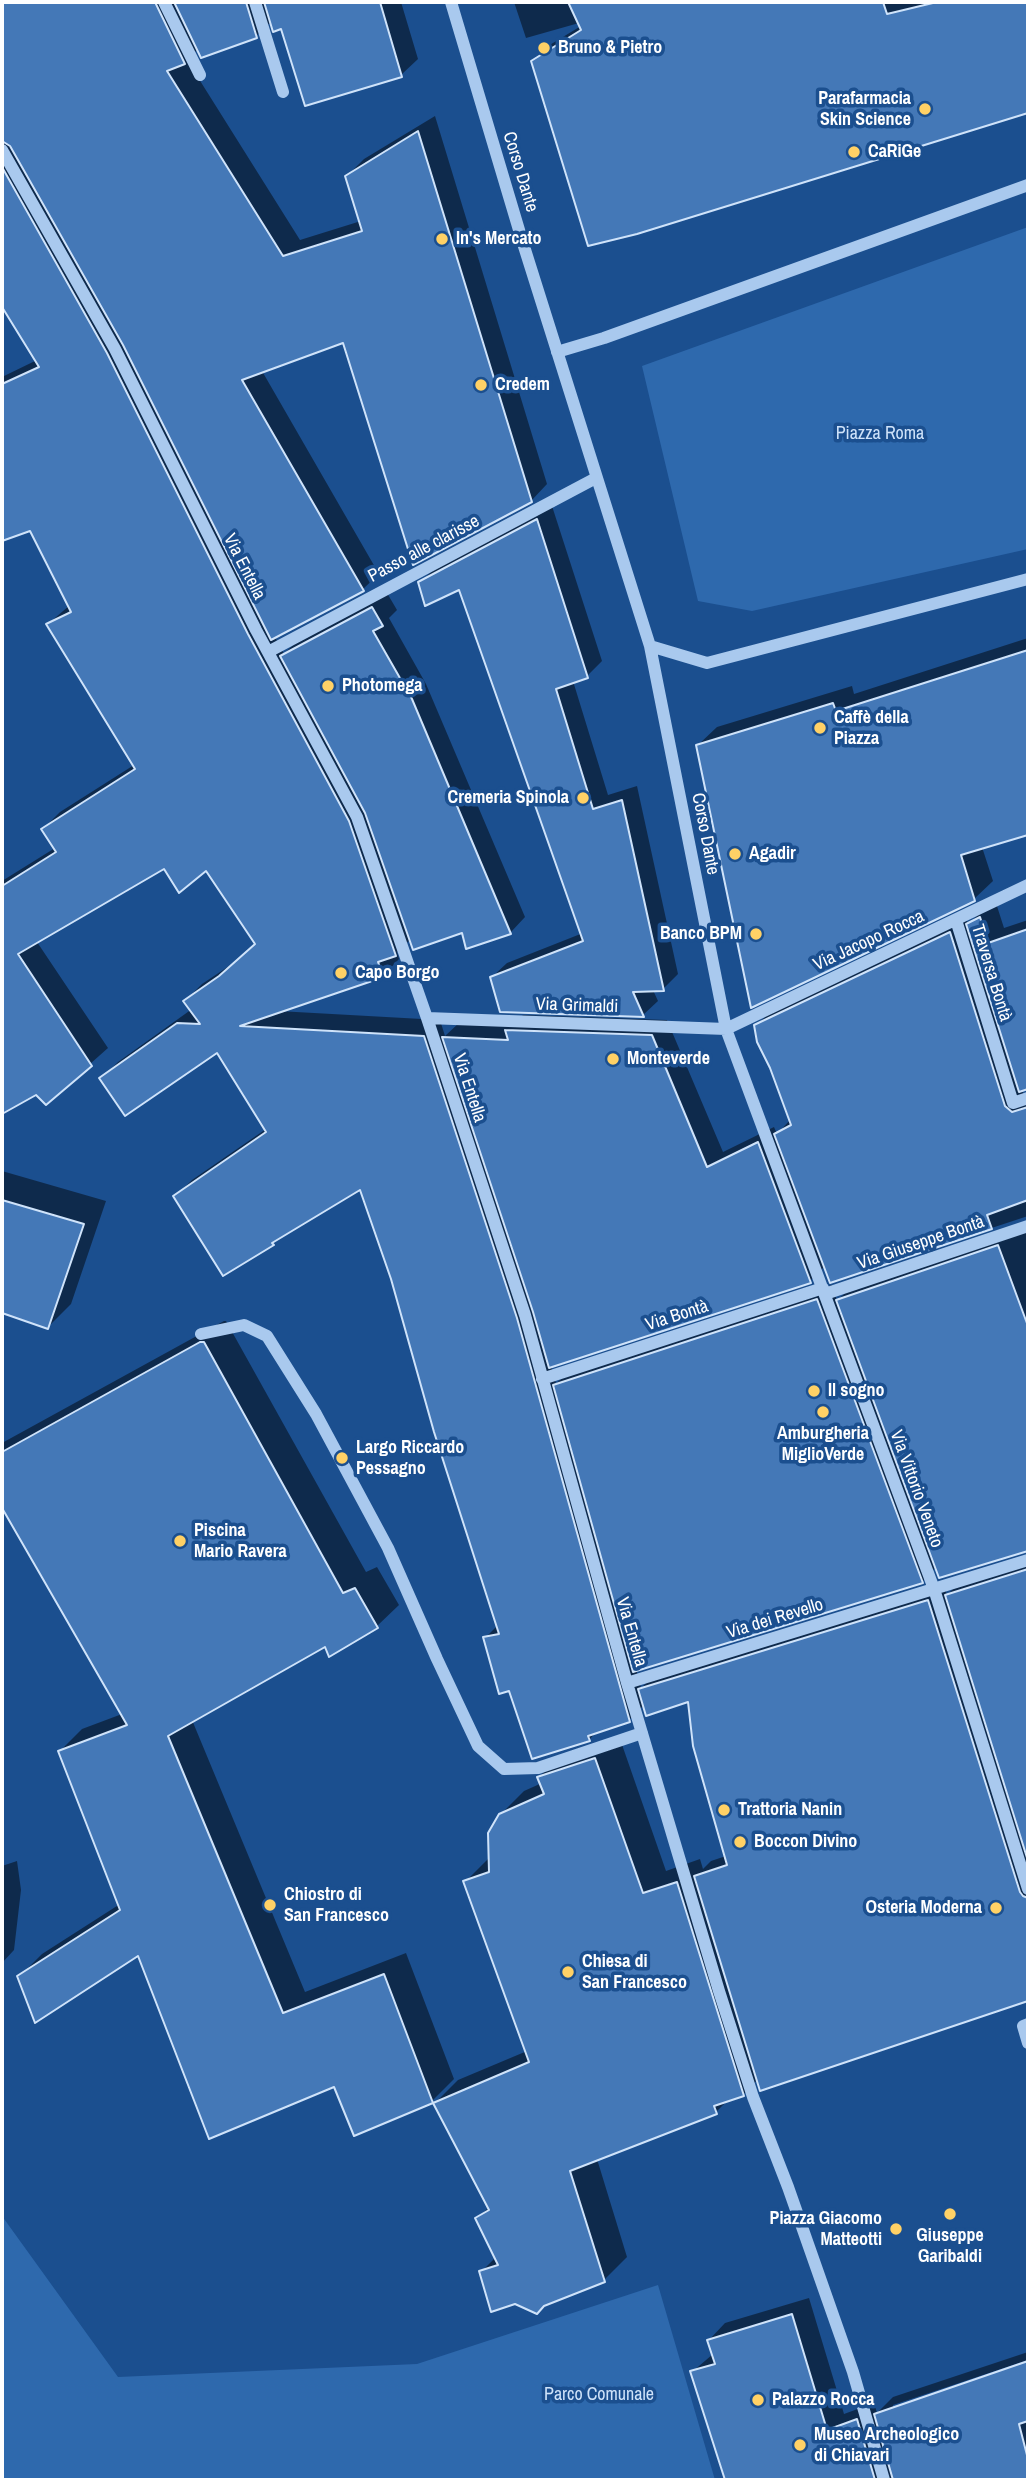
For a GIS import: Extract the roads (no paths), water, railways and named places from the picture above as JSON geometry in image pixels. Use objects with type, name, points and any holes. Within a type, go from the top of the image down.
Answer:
[{"type":"street","points":[[164,2],[200,75]]},
{"type":"street","points":[[255,2],[283,92]]},
{"type":"street","name":"Corso Dante","points":[[451,2],[557,352]]},
{"type":"street","name":"Via Entella","points":[[2,150],[116,349],[268,652],[357,817],[427,1017],[525,1315],[627,1683],[752,2097],[788,2187],[853,2372],[884,2480]]},
{"type":"street","points":[[1028,185],[604,338],[557,352],[650,646],[707,663],[1028,579]]},
{"type":"street","name":"Passo alle clarisse","points":[[268,652],[596,478]]},
{"type":"street","name":"Corso Dante","points":[[650,646],[726,1029]]},
{"type":"street","name":"Via Jacopo Rocca","points":[[726,1029],[1028,885]]},
{"type":"street","name":"Traversa Bontà","points":[[956,920],[1013,1103],[1028,1098]]},
{"type":"street","name":"Via Grimaldi","points":[[427,1017],[726,1029]]},
{"type":"street","name":"Via Vittorio Veneto","points":[[726,1029],[934,1589],[1028,1889]]},
{"type":"street","name":"Via Giuseppe Bontà","points":[[824,1291],[1028,1226]]},
{"type":"street","name":"Via Bontà","points":[[542,1378],[824,1291]]},
{"type":"street","points":[[201,1334],[244,1325],[267,1336],[316,1415],[388,1548],[478,1746],[504,1769],[538,1768],[642,1733]]},
{"type":"street","name":"Via dei Revello","points":[[627,1683],[1028,1560]]},
{"type":"street","points":[[1028,2024],[1023,2026],[1028,2043]]},
{"type":"place","name":"Bruno & Pietro","points":[[544,48]]},
{"type":"place","name":"Parafarmacia Skin Science","points":[[925,109]]},
{"type":"place","name":"CaRiGe","points":[[854,152]]},
{"type":"place","name":"In's Mercato","points":[[442,239]]},
{"type":"place","name":"Credem","points":[[481,385]]},
{"type":"place","name":"Photomega","points":[[328,686]]},
{"type":"place","name":"Caffè della Piazza","points":[[820,728]]},
{"type":"place","name":"Cremeria Spinola","points":[[583,798]]},
{"type":"place","name":"Agadir","points":[[735,854]]},
{"type":"place","name":"Banco BPM","points":[[756,934]]},
{"type":"place","name":"Capo Borgo","points":[[341,973]]},
{"type":"place","name":"Monteverde","points":[[613,1059]]},
{"type":"place","name":"Il sogno","points":[[814,1391]]},
{"type":"place","name":"Amburgheria MiglioVerde","points":[[823,1412]]},
{"type":"place","name":"Largo Riccardo Pessagno","points":[[342,1458]]},
{"type":"place","name":"Piscina Mario Ravera","points":[[180,1541]]},
{"type":"place","name":"Trattoria Nanin","points":[[724,1810]]},
{"type":"place","name":"Boccon Divino","points":[[740,1842]]},
{"type":"place","name":"Chiostro di San Francesco","points":[[270,1905]]},
{"type":"place","name":"Osteria Moderna","points":[[996,1908]]},
{"type":"place","name":"Chiesa di San Francesco","points":[[568,1972]]},
{"type":"place","name":"Giuseppe Garibaldi","points":[[950,2214]]},
{"type":"place","name":"Piazza Giacomo Matteotti","points":[[896,2229]]},
{"type":"place","name":"Palazzo Rocca","points":[[758,2400]]},
{"type":"place","name":"Museo Archeologico di Chiavari","points":[[800,2445]]},
{"type":"park label","name":"Piazza Roma","points":[[880,434]]},
{"type":"park label","name":"Parco Comunale","points":[[599,2395]]}]
